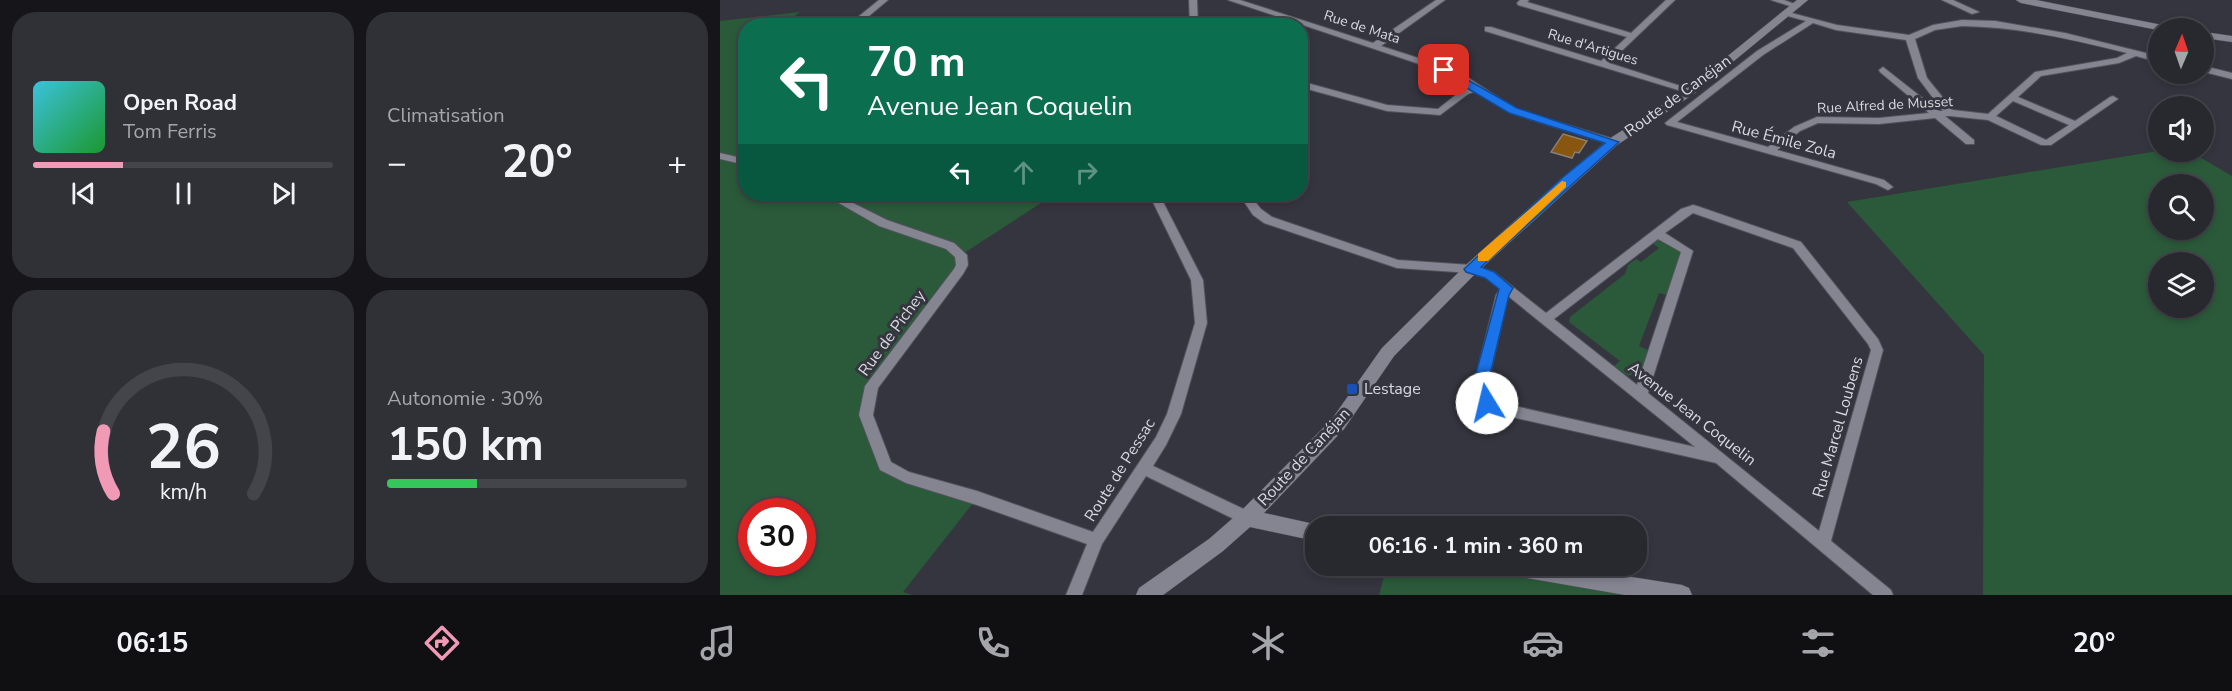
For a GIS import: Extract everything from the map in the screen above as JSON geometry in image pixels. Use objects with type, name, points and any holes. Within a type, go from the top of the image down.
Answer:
[{"type":"street","points":[[861,18],[884,0]]},
{"type":"street","points":[[1193,0],[1194,18]]},
{"type":"street","name":"Rue de Mata","points":[[1232,0],[1290,18]]},
{"type":"street","points":[[1376,45],[1441,0]]},
{"type":"street","points":[[1525,0],[1521,3],[1633,36]]},
{"type":"street","points":[[1603,64],[1671,0]]},
{"type":"street","points":[[1774,0],[1795,6],[1810,22],[1910,38]]},
{"type":"street","points":[[1946,0],[2148,56]]},
{"type":"street","points":[[2021,0],[2148,25]]},
{"type":"street","name":"Route de Canéjan","points":[[1146,595],[1216,545],[1247,518],[1338,424],[1388,352],[1471,269],[1567,180],[1613,142],[1691,91],[1795,6]]},
{"type":"street","points":[[1910,38],[1918,29],[1962,13],[1984,12]]},
{"type":"street","name":"Rue Émile Zola","points":[[1810,22],[1760,52],[1670,123],[1880,182],[1888,187]]},
{"type":"street","name":"Rue de Mata","points":[[1308,24],[1440,68],[1499,104],[1531,118],[1613,142]]},
{"type":"street","name":"Rue d'Artigues","points":[[1488,29],[1691,91]]},
{"type":"street","points":[[2214,36],[2232,39]]},
{"type":"street","points":[[1910,38],[1923,78],[1950,113]]},
{"type":"street","points":[[1990,117],[2038,74],[2120,60],[2135,52]]},
{"type":"street","points":[[1883,70],[1970,142]]},
{"type":"street","points":[[2214,72],[2232,76]]},
{"type":"street","points":[[1308,86],[1387,108],[1440,112],[1465,92],[1476,88]]},
{"type":"street","points":[[2011,97],[2076,125],[2113,99]]},
{"type":"street","name":"Rue Alfred de Musset","points":[[1769,151],[1797,129],[1817,120],[1879,121],[1950,113],[1990,117],[2045,143],[2051,142],[2076,125]]},
{"type":"street","points":[[720,156],[738,160]]},
{"type":"street","name":"Rue de Pichey","points":[[841,201],[883,223],[950,246],[961,255],[962,265],[958,271],[872,386],[867,400],[866,416],[885,466],[906,477],[977,498],[1096,540]]},
{"type":"street","name":"Route de Pessac","points":[[1074,595],[1096,540],[1143,468],[1174,414],[1202,313],[1197,280],[1190,261],[1158,201]]},
{"type":"street","points":[[1250,201],[1257,212],[1268,220],[1397,264],[1471,269]]},
{"type":"street","name":"Rue Marcel Loubens","points":[[1545,319],[1685,212],[1701,210],[1797,245],[1874,342],[1877,350],[1822,543]]},
{"type":"street","points":[[1640,396],[1687,251],[1657,233]]},
{"type":"street","name":"Avenue Jean Coquelin","points":[[1471,269],[1490,275],[1720,458],[1885,595]]},
{"type":"street","points":[[1506,288],[1502,295],[1480,388],[1480,394],[1487,403],[1494,407],[1720,458]]},
{"type":"street","points":[[1143,468],[1247,518],[1305,530]]},
{"type":"street","points":[[1569,576],[1682,595]]},
{"type":"green space","points":[[800,12],[792,18],[747,18]]},
{"type":"green space","points":[[738,19],[738,201],[1044,201],[961,255],[962,265],[867,400],[885,466],[977,498],[903,592],[912,595],[720,595],[720,21]]},
{"type":"green space","points":[[2148,153],[2148,162],[2208,162],[2232,176],[2232,595],[1983,595],[1984,355],[1847,202]]},
{"type":"green space","points":[[1658,240],[1681,252],[1668,295],[1659,293],[1639,346],[1650,351],[1644,370],[1628,376],[1614,366],[1620,361],[1569,322],[1570,317],[1625,274],[1628,265],[1636,259],[1641,262],[1659,248],[1652,243]]},
{"type":"green space","points":[[1384,576],[1569,576],[1682,595],[1379,595]]},
{"type":"building","points":[[1563,134],[1587,141],[1579,153],[1575,152],[1572,158],[1551,152]]},
{"type":"slow traffic","points":[[1483,258],[1562,185]]},
{"type":"place","name":"Lestage","points":[[1352,389]]},
{"type":"route","points":[[1444,70],[1464,79],[1513,111],[1613,142],[1567,180],[1471,269],[1490,275],[1506,288],[1502,295],[1480,388],[1480,394],[1487,403]]}]
